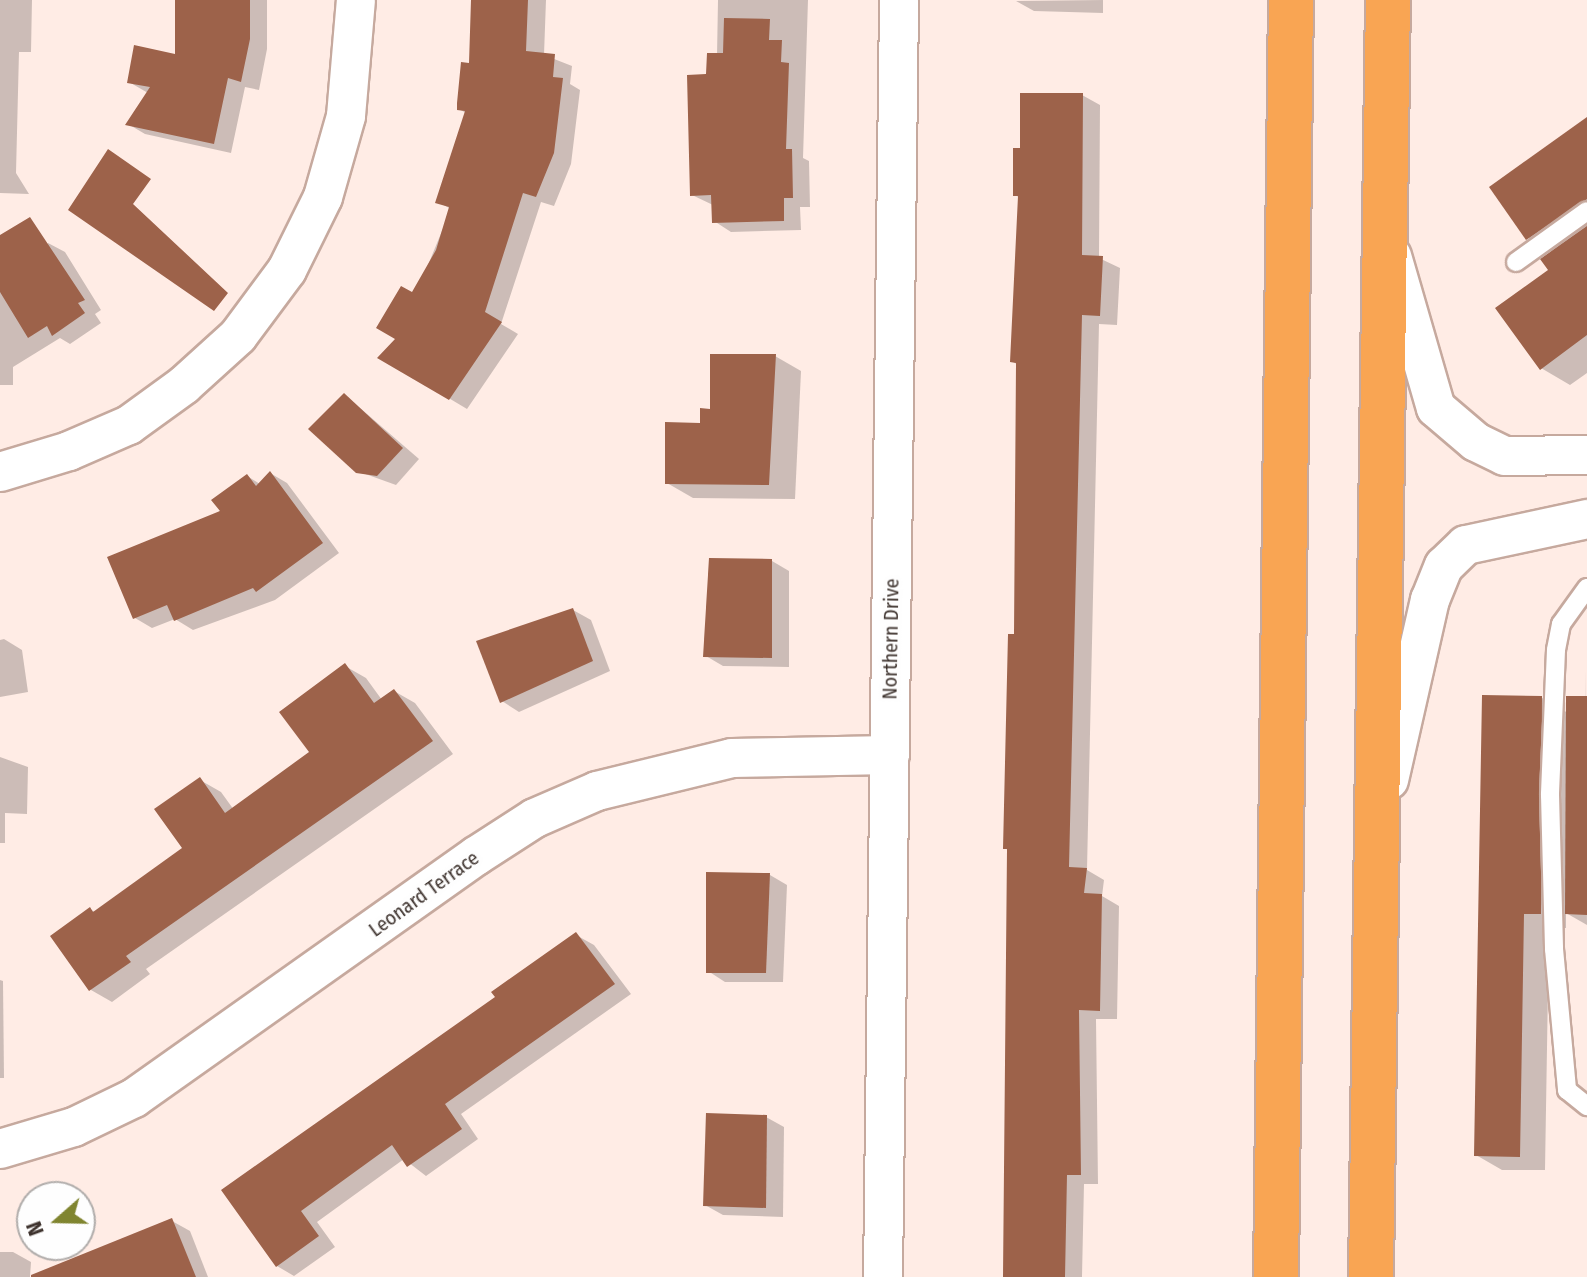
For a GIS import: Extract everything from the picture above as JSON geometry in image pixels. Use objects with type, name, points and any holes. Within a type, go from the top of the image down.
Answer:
[{"type":"highway","points":[[1276,1277],[1291,0]]},
{"type":"highway","points":[[1371,1277],[1374,845],[1388,0]]},
{"type":"street","points":[[0,472],[69,451],[129,425],[184,385],[238,336],[287,270],[323,197],[346,116],[356,0]]},
{"type":"street","name":"Northern Drive","points":[[883,1277],[899,0]]},
{"type":"street","points":[[1385,227],[1436,408],[1476,442],[1505,456],[1587,455]]},
{"type":"street","points":[[1374,845],[1430,600],[1444,566],[1466,545],[1587,519]]},
{"type":"street","name":"Leonard Terrace","points":[[0,1149],[74,1127],[134,1098],[476,856],[535,818],[597,791],[732,758],[890,755]]},
{"type":"lane","points":[[1516,262],[1587,211]]},
{"type":"lane","points":[[1587,589],[1561,624],[1556,650],[1550,795],[1554,949],[1567,1090],[1587,1106]]},
{"type":"building","points":[[175,0],[250,0],[250,39],[241,82],[228,78],[214,144],[125,125],[150,87],[127,83],[134,45],[175,54]]},
{"type":"building","points":[[471,0],[528,0],[526,51],[555,54],[553,77],[563,78],[554,153],[536,197],[523,193],[485,312],[502,322],[449,400],[377,358],[395,339],[376,328],[401,286],[412,292],[436,250],[449,207],[435,203],[465,111],[457,110],[457,103],[461,62],[469,63]]},
{"type":"building","points":[[724,18],[770,19],[769,40],[782,40],[781,62],[789,63],[786,149],[792,149],[793,198],[784,198],[784,221],[712,223],[711,195],[690,196],[687,75],[706,74],[707,53],[723,53]]},
{"type":"building","points":[[1020,93],[1083,93],[1082,255],[1103,256],[1100,316],[1082,315],[1069,867],[1087,868],[1084,893],[1102,894],[1100,1011],[1079,1010],[1081,1175],[1067,1175],[1065,1277],[1003,1277],[1007,849],[1003,849],[1008,634],[1014,634],[1016,363],[1010,362],[1018,196],[1013,196],[1013,148],[1020,148]]},
{"type":"building","points":[[1587,117],[1587,199],[1526,240],[1489,187]]},
{"type":"building","points":[[108,149],[151,179],[133,204],[228,293],[214,311],[68,210]]},
{"type":"building","points":[[30,217],[85,300],[78,303],[85,313],[52,336],[47,326],[28,338],[0,292],[0,235]]},
{"type":"building","points":[[1587,226],[1587,335],[1540,370],[1495,308],[1548,270],[1540,259]]},
{"type":"building","points":[[710,354],[776,354],[769,485],[665,484],[665,422],[700,423],[700,408],[710,409]]},
{"type":"building","points":[[344,393],[403,448],[377,476],[356,473],[308,429]]},
{"type":"building","points":[[270,471],[323,543],[256,592],[253,588],[174,621],[167,605],[133,619],[107,557],[220,511],[211,500],[247,474],[256,486]]},
{"type":"building","points":[[709,558],[772,559],[772,658],[703,657]]},
{"type":"building","points":[[573,608],[593,661],[500,703],[476,641]]},
{"type":"building","points":[[345,663],[374,703],[394,689],[433,741],[126,956],[131,962],[89,991],[50,936],[90,907],[93,912],[182,848],[154,809],[200,777],[225,813],[309,752],[279,712]]},
{"type":"building","points":[[1482,695],[1542,696],[1541,914],[1524,914],[1520,1157],[1474,1156]]},
{"type":"building","points":[[1566,696],[1587,696],[1587,915],[1565,914]]},
{"type":"building","points":[[706,872],[770,873],[766,973],[706,973]]},
{"type":"building","points":[[576,932],[615,984],[445,1104],[462,1129],[407,1167],[392,1145],[301,1211],[319,1236],[276,1267],[221,1190],[495,997],[491,992]]},
{"type":"building","points":[[706,1113],[767,1115],[766,1208],[703,1206]]},
{"type":"building","points":[[172,1218],[196,1277],[31,1277],[66,1261],[96,1261],[96,1249]]}]
